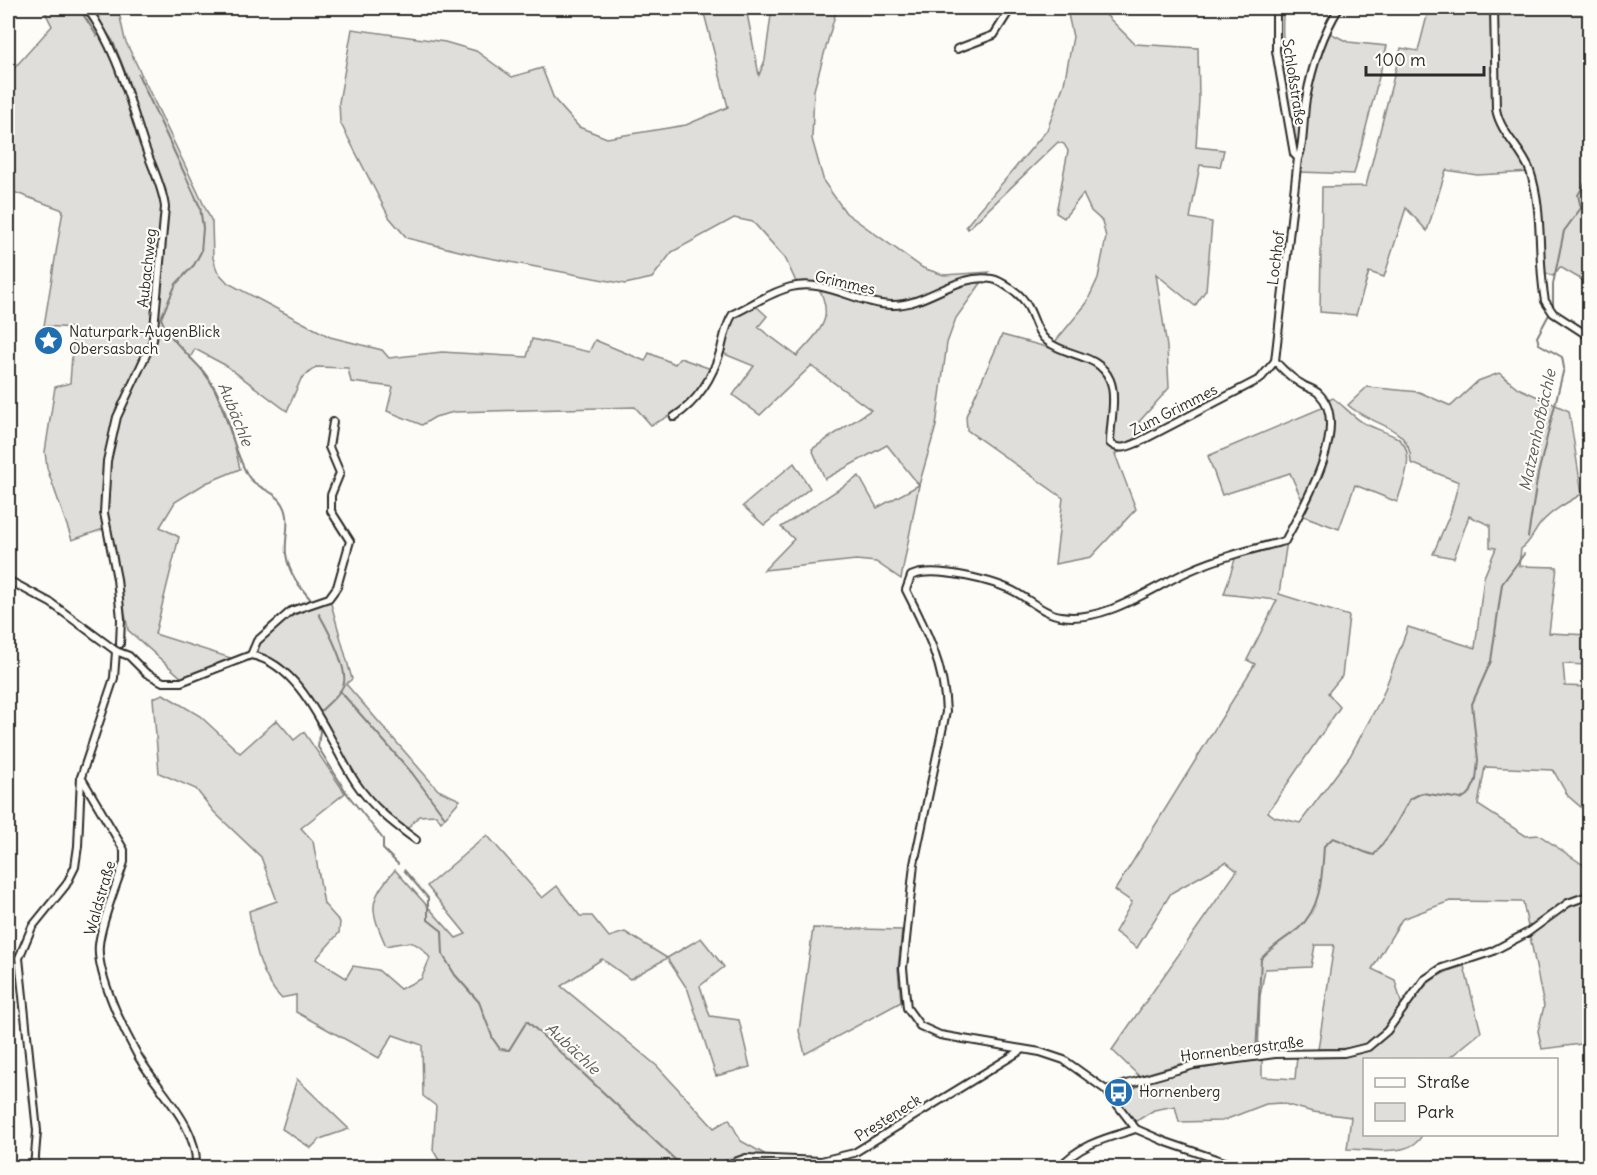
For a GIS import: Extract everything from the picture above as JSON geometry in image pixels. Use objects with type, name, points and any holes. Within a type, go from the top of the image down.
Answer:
[{"type":"street","name":"Aubachweg","points":[[87,8],[103,30],[122,71],[145,148],[162,187],[165,207],[153,340],[117,417],[107,461],[104,513],[117,579],[121,619],[118,647]]},
{"type":"street","points":[[957,49],[994,35],[1011,8]]},
{"type":"street","name":"Schloßstraße","points":[[1276,8],[1276,51],[1294,154],[1298,158]]},
{"type":"street","name":"Lochhof","points":[[1275,361],[1298,158],[1302,152],[1301,129],[1315,60],[1339,8]]},
{"type":"street","points":[[1494,8],[1496,110],[1500,123],[1531,177],[1535,192],[1542,282],[1551,310],[1590,337]]},
{"type":"street","name":"Grimmes","points":[[674,417],[698,398],[714,369],[728,321],[733,314],[792,286],[817,287],[892,305],[913,303],[966,280],[994,279],[1018,292],[1030,307],[1044,338]]},
{"type":"street","name":"Zum Grimmes","points":[[1044,338],[1054,346],[1100,364],[1112,389],[1110,443],[1122,449],[1260,379],[1275,361]]},
{"type":"street","points":[[1242,1167],[1166,1142],[1136,1129],[1106,1090],[1064,1060],[1040,1052],[940,1035],[920,1026],[907,1008],[903,968],[914,864],[946,712],[946,696],[934,647],[906,590],[911,576],[929,571],[999,584],[1050,614],[1063,617],[1082,616],[1106,610],[1200,567],[1285,541],[1328,449],[1330,423],[1326,406],[1319,394],[1286,374],[1275,361]]},
{"type":"street","points":[[8,580],[51,603],[118,647],[146,673],[170,684],[251,654],[258,641],[291,612],[329,598],[337,587],[350,541],[331,511],[331,495],[340,473],[329,447],[333,422]]},
{"type":"street","points":[[34,1167],[37,1131],[19,957],[32,927],[66,885],[75,867],[81,777],[114,678],[118,647]]},
{"type":"street","points":[[251,654],[274,663],[295,683],[311,704],[357,784],[388,820],[416,840]]},
{"type":"street","name":"Waldstraße","points":[[81,777],[124,850],[124,862],[99,945],[105,975],[138,1056],[174,1108],[190,1137],[196,1167]]},
{"type":"street","name":"Hornenbergstraße","points":[[1106,1090],[1194,1065],[1275,1054],[1344,1053],[1368,1047],[1387,1031],[1424,980],[1442,968],[1491,952],[1527,933],[1568,903],[1590,895]]},
{"type":"street","name":"Presteneck","points":[[718,1167],[746,1158],[821,1161],[854,1153],[1023,1050]]},
{"type":"street","points":[[1059,1167],[1070,1154],[1084,1146],[1136,1129]]},
{"type":"green space","points":[[43,8],[82,8],[104,40],[157,183],[163,206],[154,289],[158,296],[168,218],[166,190],[149,149],[127,76],[113,41],[90,8],[118,8],[125,40],[212,222],[213,258],[217,271],[228,283],[330,337],[382,350],[389,358],[442,352],[527,357],[532,339],[589,352],[595,340],[645,361],[649,353],[675,364],[680,358],[711,369],[687,403],[672,415],[651,425],[635,407],[454,412],[435,417],[422,425],[387,411],[393,387],[351,382],[348,368],[316,367],[301,379],[287,411],[225,365],[195,349],[190,358],[202,369],[219,395],[229,423],[240,469],[206,483],[175,502],[160,527],[179,537],[155,634],[231,658],[183,679],[128,630],[109,527],[72,540],[47,468],[45,452],[55,387],[70,383],[74,328],[44,326],[63,210],[8,190],[8,75],[52,26]]},
{"type":"green space","points":[[700,8],[746,8],[759,75],[765,60],[772,8],[837,8],[814,90],[812,139],[824,182],[846,213],[923,268],[944,275],[989,272],[956,318],[947,343],[936,426],[919,485],[887,445],[825,479],[812,449],[871,410],[811,366],[760,415],[733,395],[754,366],[722,353],[728,329],[735,318],[757,307],[767,316],[758,327],[797,356],[819,330],[825,314],[825,305],[816,282],[797,284],[785,258],[753,222],[734,218],[672,252],[652,278],[625,284],[479,256],[407,238],[389,217],[340,122],[339,102],[352,29],[445,42],[476,51],[512,77],[542,68],[554,99],[579,127],[607,138],[686,125],[728,107],[705,17]]},
{"type":"green space","points":[[1063,8],[1099,8],[1135,44],[1198,48],[1199,99],[1196,147],[1224,150],[1220,167],[1200,165],[1190,218],[1212,222],[1206,290],[1195,306],[1156,274],[1167,347],[1169,388],[1138,423],[1172,428],[1115,454],[1136,509],[1091,557],[1055,564],[1063,498],[967,430],[966,416],[1002,335],[1050,348],[1086,304],[1098,278],[1106,237],[1102,221],[1091,211],[1083,194],[1064,218],[1056,213],[1068,151],[1064,144],[1058,142],[968,229],[966,226],[1047,130],[1064,84],[1073,37],[1068,14]]},
{"type":"green space","points":[[1278,8],[1284,8],[1285,58],[1300,128],[1300,144],[1297,151],[1278,52]]},
{"type":"green space","points":[[1429,8],[1589,8],[1589,284],[1560,267],[1553,276],[1543,272],[1532,172],[1477,175],[1446,170],[1427,231],[1406,208],[1384,277],[1369,272],[1356,315],[1320,312],[1322,187],[1366,186],[1401,48],[1418,51]]},
{"type":"green space","points":[[1328,32],[1348,42],[1387,46],[1354,174],[1300,172],[1309,92]]},
{"type":"green space","points":[[1499,373],[1518,388],[1569,411],[1582,494],[1556,510],[1542,522],[1521,549],[1519,566],[1557,567],[1549,633],[1589,635],[1589,665],[1563,664],[1565,686],[1589,687],[1589,814],[1568,796],[1553,770],[1485,767],[1478,805],[1526,836],[1539,835],[1582,864],[1589,862],[1589,1043],[1542,1049],[1538,1031],[1544,1006],[1523,902],[1450,901],[1402,919],[1372,969],[1395,980],[1402,1006],[1384,1029],[1368,1042],[1348,1048],[1318,1049],[1334,945],[1315,945],[1311,967],[1265,969],[1260,996],[1258,1054],[1190,1061],[1139,1076],[1112,1050],[1237,871],[1226,862],[1171,893],[1137,948],[1115,932],[1132,902],[1115,890],[1255,664],[1247,660],[1277,600],[1224,594],[1236,556],[1287,541],[1279,594],[1349,616],[1342,676],[1328,693],[1340,707],[1268,812],[1275,817],[1300,823],[1350,756],[1382,697],[1408,627],[1475,648],[1484,577],[1496,548],[1490,547],[1490,525],[1469,516],[1454,558],[1433,554],[1450,514],[1459,482],[1411,463],[1409,450],[1397,433],[1348,405],[1367,387],[1419,392],[1451,406],[1478,381]]},
{"type":"green space","points":[[1333,398],[1362,422],[1396,437],[1403,443],[1408,458],[1397,502],[1355,485],[1339,529],[1301,515],[1329,447],[1331,433],[1327,401]]},
{"type":"green space","points":[[1324,407],[1325,444],[1303,502],[1290,473],[1222,495],[1208,456]]},
{"type":"green space","points":[[794,463],[810,488],[764,525],[743,506]]},
{"type":"green space","points":[[859,476],[877,508],[919,485],[901,579],[876,562],[856,560],[764,570],[794,539],[781,527]]},
{"type":"green space","points":[[330,600],[352,679],[346,684],[438,790],[460,800],[441,822],[436,815],[419,816],[406,830],[385,812],[355,777],[301,688],[274,661],[258,654],[260,643],[275,626]]},
{"type":"green space","points":[[163,694],[200,716],[240,753],[277,720],[294,740],[304,732],[345,793],[301,828],[313,841],[324,904],[340,922],[339,933],[316,959],[346,978],[353,966],[378,970],[400,989],[421,979],[430,958],[416,944],[406,942],[386,946],[374,914],[376,898],[395,870],[456,938],[466,934],[427,886],[487,835],[542,898],[557,886],[580,916],[592,916],[609,937],[625,932],[667,958],[630,979],[602,959],[561,986],[657,1066],[714,1128],[729,1119],[741,1141],[768,1156],[746,1156],[715,1168],[443,1167],[433,1150],[436,1106],[423,1096],[422,1045],[393,1035],[379,1058],[296,1012],[296,995],[281,998],[267,979],[259,957],[249,911],[277,901],[261,857],[214,812],[196,789],[159,773],[153,698]]},
{"type":"green space","points":[[813,928],[902,930],[898,969],[901,1002],[805,1054],[799,1031]]},
{"type":"green space","points":[[701,938],[724,967],[700,986],[710,1016],[739,1020],[750,1067],[716,1076],[688,990],[667,958]]},
{"type":"green space","points":[[1464,966],[1481,1032],[1449,1058],[1363,1058],[1363,1136],[1421,1136],[1409,1147],[1389,1151],[1347,1149],[1351,1117],[1313,1112],[1281,1103],[1266,1104],[1222,1121],[1179,1122],[1175,1106],[1154,1110],[1135,1122],[1118,1101],[1121,1090],[1154,1077],[1190,1068],[1262,1058],[1262,1077],[1295,1079],[1297,1056],[1341,1056],[1365,1051],[1376,1045],[1393,1028],[1422,989],[1447,972]]},
{"type":"green space","points":[[297,1079],[349,1129],[320,1139],[311,1148],[282,1129]]},
{"type":"waterway","name":"Aubächle","points":[[79,8],[97,36]]},
{"type":"waterway","name":"Aubächle","points":[[138,74],[200,207],[203,228],[201,252],[194,265],[176,284],[161,318],[172,337],[202,371],[215,390],[238,455],[248,476],[256,484],[280,499],[283,504],[287,516],[287,561],[295,579],[312,601]]},
{"type":"waterway","points":[[1581,208],[1578,195],[1590,175]]},
{"type":"waterway","points":[[1581,208],[1590,211]]},
{"type":"waterway","name":"Matzenhofbächle","points":[[1528,537],[1538,474],[1564,368],[1562,357],[1539,344],[1537,337],[1553,307],[1553,284],[1564,231],[1581,208]]},
{"type":"waterway","name":"Matzenhofbächle","points":[[1256,1053],[1261,959],[1274,946],[1298,929],[1312,911],[1319,891],[1324,846],[1333,838],[1374,855],[1392,831],[1410,799],[1422,793],[1461,799],[1470,793],[1476,780],[1478,760],[1472,704],[1491,661],[1502,584],[1524,554]]},
{"type":"waterway","name":"Aubächle","points":[[319,614],[341,660],[344,679],[339,693],[320,712]]},
{"type":"waterway","points":[[340,691],[412,773],[444,816]]},
{"type":"waterway","name":"Aubächle","points":[[316,720],[320,731],[318,747],[348,795],[383,839],[383,849],[398,864]]},
{"type":"waterway","name":"Aubächle","points":[[404,870],[428,898],[428,920],[442,931],[443,955],[455,975],[479,1002],[493,1039],[500,1049],[509,1050],[527,1021],[684,1168]]},
{"type":"waterway","name":"Matzenhofbächle","points":[[1204,1068],[1252,1060]]},
{"type":"waterway","name":"Matzenhofbächle","points":[[1159,1078],[1188,1071]]},
{"type":"waterway","name":"Matzenhofbächle","points":[[1121,1095],[1145,1082]]},
{"type":"place","name":"Naturpark-AugenBlick Obersasbach","points":[[48,341]]},
{"type":"place","name":"Hornenberg","points":[[1118,1092]]}]
